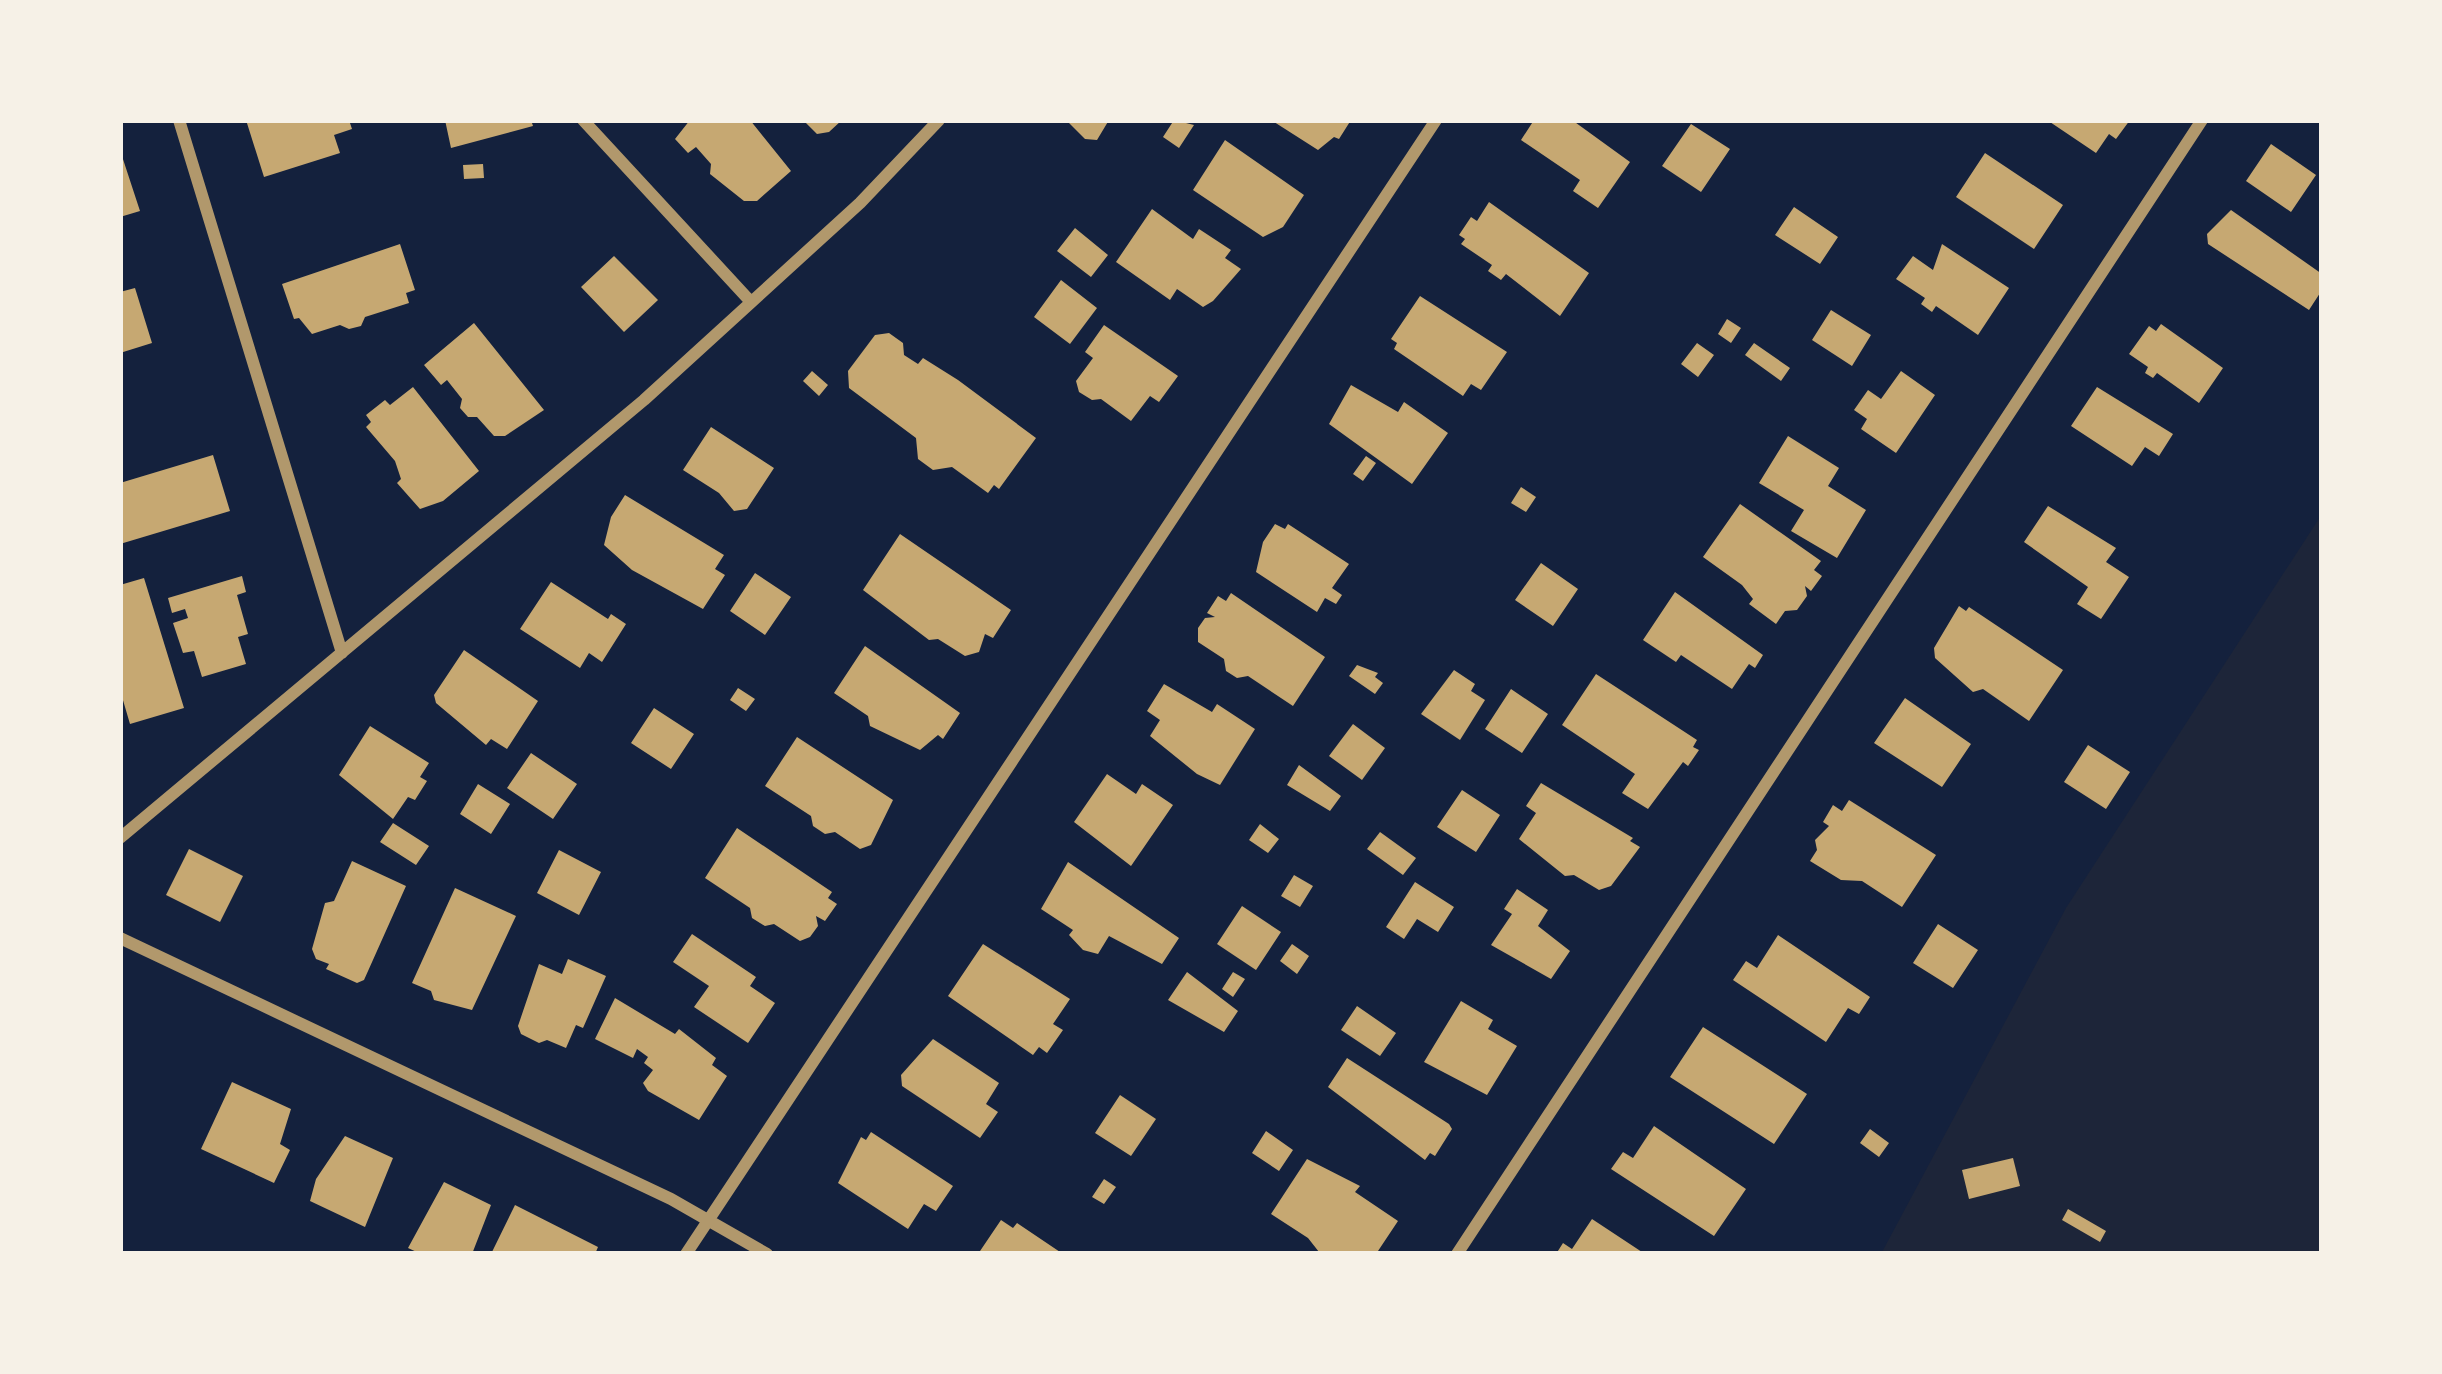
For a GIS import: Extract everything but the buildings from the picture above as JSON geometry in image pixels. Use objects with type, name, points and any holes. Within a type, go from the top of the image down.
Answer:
[{"type":"street","points":[[179,120],[342,652]]},
{"type":"street","points":[[583,120],[751,302]]},
{"type":"street","points":[[120,838],[613,427],[860,203],[939,120]]},
{"type":"street","points":[[686,1254],[1436,120]]},
{"type":"street","points":[[1457,1254],[2202,120]]},
{"type":"street","points":[[120,938],[710,1219],[767,1254]]},
{"type":"shaded area","points":[[2322,514],[2322,1254],[1881,1254],[2066,908]]}]
